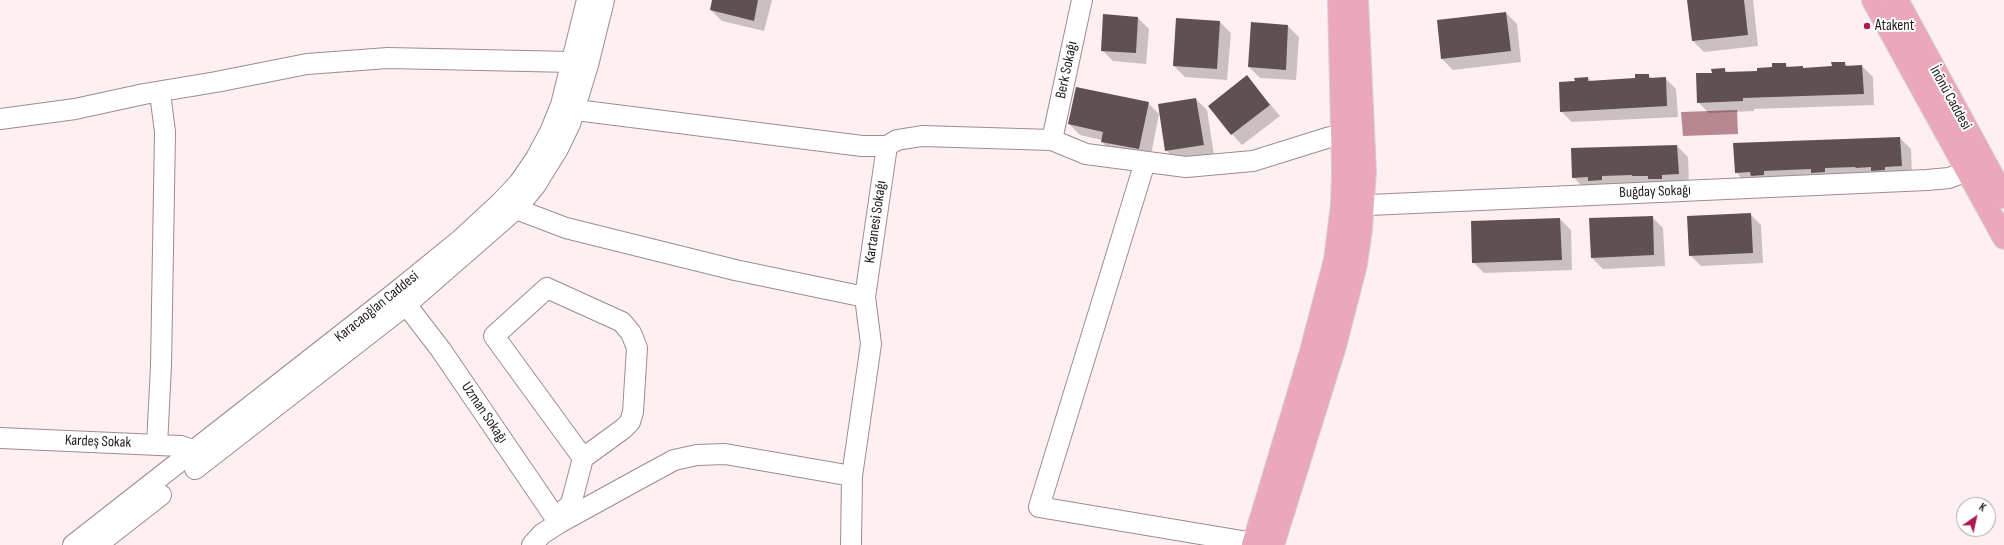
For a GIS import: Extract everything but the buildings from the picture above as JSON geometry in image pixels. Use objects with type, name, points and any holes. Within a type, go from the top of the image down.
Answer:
[{"type":"main road","points":[[1260,544],[1335,260],[1342,205],[1343,170],[1339,0]]},
{"type":"main road","points":[[1260,544],[1335,346],[1356,264],[1364,205],[1357,0]]},
{"type":"main road","points":[[1873,0],[2004,238]]},
{"type":"main road","name":"İnönü Caddesi","points":[[1897,0],[2004,195]]},
{"type":"street","name":"Karacaoğlan Caddesi","points":[[401,298],[519,183],[567,109],[572,62],[587,0]]},
{"type":"street","name":"Karacaoğlan Caddesi","points":[[97,545],[200,456],[516,209],[535,186],[558,149],[567,109],[604,0]]},
{"type":"street","name":"Berk Sokağı","points":[[1052,140],[1082,0]]},
{"type":"street","points":[[0,119],[75,109],[144,94],[160,93],[307,64],[388,58],[572,62]]},
{"type":"street","points":[[157,445],[161,366],[165,132],[160,93]]},
{"type":"street","points":[[567,109],[854,145],[887,146],[897,140],[922,136],[1052,140],[1086,154],[1186,167],[1253,161],[1330,137]]},
{"type":"street","name":"Kartanesi Sokağı","points":[[851,545],[852,476],[872,344],[865,297],[887,146]]},
{"type":"street","points":[[1145,162],[1039,507],[1260,544]]},
{"type":"street","name":"Buğday Sokağı","points":[[1342,205],[1927,180],[1949,178],[1967,171]]},
{"type":"street","points":[[516,209],[573,230],[735,270],[865,297]]},
{"type":"street","points":[[532,545],[570,504],[583,458],[623,429],[630,422],[633,412],[637,348],[631,333],[622,322],[547,288],[494,336],[583,458]]},
{"type":"street","name":"Uzman Sokağı","points":[[401,298],[441,350],[556,520]]},
{"type":"street","name":"Kardeş Sokak","points":[[0,438],[181,446],[200,456]]},
{"type":"street","points":[[556,520],[674,460],[697,455],[726,454],[852,476]]},
{"type":"street","name":"Karacaoğlan Caddesi","points":[[73,545],[200,456]]},
{"type":"shaded area","points":[[1737,110],[1738,134],[1683,136],[1681,112]]},
{"type":"place","name":"Atakent","points":[[1867,26]]}]
